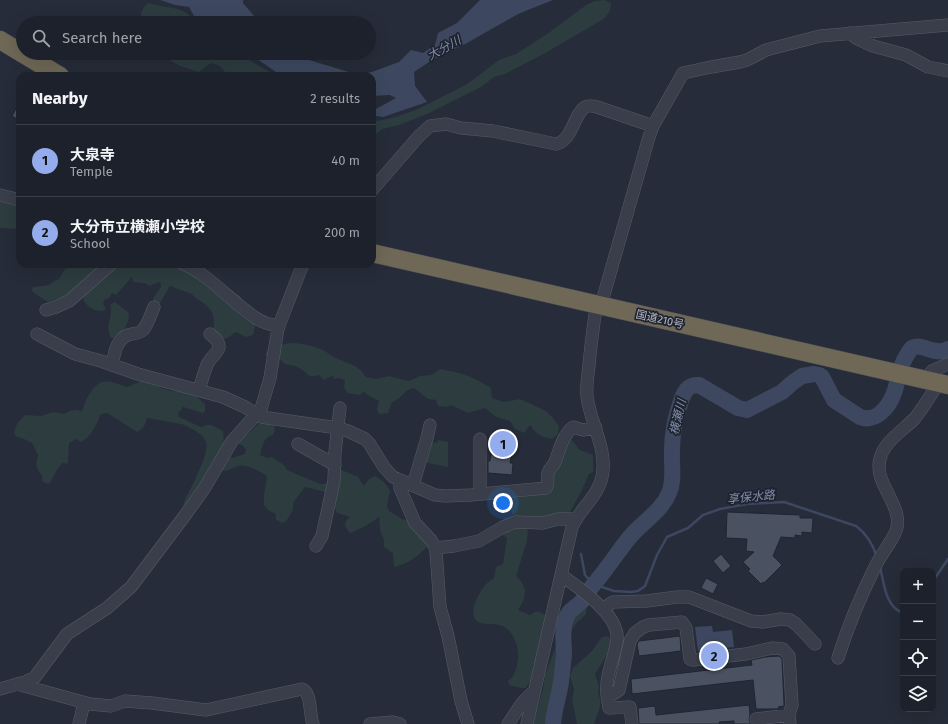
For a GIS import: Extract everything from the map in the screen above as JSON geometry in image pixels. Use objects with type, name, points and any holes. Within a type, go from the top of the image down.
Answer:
[{"type":"highway","points":[[0,40],[16,50]]},
{"type":"highway","points":[[33,60],[53,72]]},
{"type":"highway","name":"国道210号","points":[[376,253],[931,381]]},
{"type":"street","points":[[527,724],[570,532],[575,519],[597,490],[601,481],[603,466],[602,458],[587,394],[593,329],[649,137],[653,126],[681,76],[686,72],[747,60],[766,50],[808,38],[948,24]]},
{"type":"street","points":[[850,33],[856,38],[873,46],[906,55],[928,67],[948,71]]},
{"type":"street","points":[[376,185],[419,136],[430,126],[446,124],[461,128],[493,131],[556,144],[561,143],[568,135],[582,109],[588,106],[601,108],[614,114],[653,126]]},
{"type":"street","points":[[0,194],[16,199]]},
{"type":"street","points":[[46,310],[69,301],[106,268]]},
{"type":"street","points":[[190,268],[256,319],[279,327]]},
{"type":"street","points":[[0,689],[33,679],[67,634],[112,605],[131,587],[194,504],[237,434],[256,414],[262,405],[270,378],[276,337],[301,268]]},
{"type":"street","points":[[112,365],[116,349],[121,339],[126,335],[142,330],[147,324],[154,307]]},
{"type":"street","points":[[37,334],[75,354],[138,374],[199,390],[235,402],[256,414],[265,417],[348,430],[365,439],[369,443],[384,468],[393,476],[431,494],[440,496],[546,488],[548,483],[548,474],[555,462],[558,451],[567,432],[573,427],[583,430],[596,428]]},
{"type":"street","points":[[199,390],[208,363],[216,353],[218,347],[218,341],[210,334]]},
{"type":"street","points":[[838,658],[845,637],[876,565],[893,537],[897,526],[898,517],[880,471],[880,456],[885,447],[918,414],[931,381],[932,371],[948,364]]},
{"type":"street","points":[[316,546],[322,536],[334,485],[334,452],[340,408]]},
{"type":"street","points":[[413,485],[430,425]]},
{"type":"street","points":[[480,439],[480,494]]},
{"type":"street","points":[[298,444],[335,465]]},
{"type":"street","points":[[400,480],[400,488],[415,523],[431,540],[435,548],[440,607],[448,636],[461,701],[468,724]]},
{"type":"street","points":[[435,548],[479,541],[515,522],[543,523],[558,519],[575,519]]},
{"type":"street","points":[[561,575],[602,609],[613,623],[617,636],[606,679],[609,708],[630,707],[632,724]]},
{"type":"street","points":[[602,609],[613,602],[647,601],[689,597],[751,621],[763,622],[781,619],[790,620],[796,624],[814,644]]},
{"type":"street","points":[[607,695],[615,693],[619,690],[630,641],[635,633],[643,627],[649,625],[682,622],[686,628],[690,659],[693,660],[746,654],[772,648],[787,652],[789,656],[792,705],[789,720],[756,719]]},
{"type":"street","points":[[17,684],[84,703],[111,706],[122,701],[140,702],[208,710],[302,689],[306,691],[308,696],[310,716],[313,724]]},
{"type":"street","points":[[508,724],[522,703],[534,691]]},
{"type":"street","points":[[79,724],[84,703]]},
{"type":"street","points":[[370,724],[393,722],[400,724]]},
{"type":"shaded area","points":[[605,0],[611,3],[609,13],[602,20],[547,52],[505,74],[494,77],[481,87],[427,114],[399,125],[382,129],[376,134],[376,121],[396,117],[418,109],[467,84],[499,60],[516,54],[547,34],[586,5],[595,1]]},
{"type":"shaded area","points":[[148,3],[175,8],[190,16],[141,16],[144,7]]},
{"type":"shaded area","points":[[169,60],[250,60],[270,72],[225,72],[220,66],[211,63],[199,72],[180,66]]},
{"type":"shaded area","points":[[0,202],[16,205],[16,229],[0,228]]},
{"type":"shaded area","points":[[187,268],[240,296],[244,305],[254,314],[255,326],[253,335],[246,337],[236,332],[226,339],[221,338],[214,331],[213,315],[209,308],[192,294],[170,286],[160,303],[154,303],[153,298],[161,287],[159,282],[150,286],[144,283],[133,282],[132,277],[116,295],[112,293],[108,299],[105,299],[103,304],[106,309],[103,311],[94,310],[88,306],[83,300],[81,291],[48,302],[34,293],[32,290],[33,287],[49,285],[59,279],[65,269]]},
{"type":"shaded area","points":[[115,302],[129,313],[129,317],[126,327],[120,335],[117,338],[111,338],[108,326],[111,314],[111,304]]},
{"type":"shaded area","points":[[279,340],[283,345],[297,343],[323,350],[334,357],[355,366],[363,372],[366,377],[376,379],[389,376],[409,381],[420,376],[431,375],[440,369],[467,376],[491,388],[492,398],[504,402],[520,399],[546,411],[559,426],[558,434],[552,439],[545,437],[534,431],[530,425],[524,433],[515,429],[510,421],[496,417],[485,408],[468,413],[451,405],[447,407],[438,406],[436,400],[428,399],[414,388],[408,390],[392,402],[388,413],[379,414],[377,410],[379,401],[366,394],[364,391],[360,395],[347,393],[344,387],[345,380],[339,378],[335,379],[332,376],[324,380],[319,375],[311,376],[299,368],[285,364],[277,357],[270,360],[265,355],[271,341]]},
{"type":"shaded area","points":[[142,381],[170,391],[184,391],[193,394],[205,404],[205,411],[203,413],[183,407],[178,414],[179,417],[201,427],[210,425],[223,431],[224,444],[199,489],[185,506],[183,505],[184,502],[205,454],[206,442],[199,433],[184,425],[147,418],[144,426],[137,432],[107,413],[101,414],[93,430],[85,440],[81,442],[76,439],[69,443],[67,464],[63,463],[60,466],[48,484],[43,482],[42,475],[36,465],[38,455],[32,443],[17,437],[14,434],[19,421],[25,415],[41,416],[53,412],[64,414],[75,410],[82,412],[89,394],[99,383],[109,382],[127,387]]},
{"type":"shaded area","points":[[267,423],[274,425],[275,431],[265,441],[260,455],[267,458],[272,457],[284,465],[287,470],[320,484],[325,484],[332,478],[335,467],[358,477],[364,486],[369,479],[375,476],[384,482],[390,491],[387,506],[389,511],[402,519],[413,522],[432,546],[425,549],[409,562],[394,567],[393,553],[384,547],[379,517],[350,533],[345,526],[346,521],[350,517],[337,513],[335,508],[329,506],[329,493],[305,487],[293,503],[293,510],[287,520],[283,523],[276,520],[276,514],[268,510],[264,505],[267,476],[246,466],[239,466],[223,471],[222,468],[227,456],[233,458],[245,454],[246,449],[234,439],[248,434],[258,424]]},
{"type":"shaded area","points":[[567,435],[580,450],[593,455],[593,472],[589,474],[569,514],[546,520],[516,519],[511,510],[514,494],[545,491]]},
{"type":"shaded area","points":[[438,440],[448,442],[448,467],[423,462],[429,441],[437,443]]},
{"type":"shaded area","points":[[505,518],[514,519],[528,526],[527,541],[516,576],[523,584],[525,592],[523,601],[518,610],[530,615],[535,612],[539,612],[543,613],[547,617],[531,679],[526,688],[509,685],[508,681],[514,674],[518,659],[514,638],[504,627],[494,624],[481,623],[476,620],[473,611],[474,605],[480,593],[486,584],[494,578],[496,567],[503,564],[507,538],[501,533],[500,527],[501,521]]},
{"type":"shaded area","points":[[582,604],[586,606],[587,610],[584,617],[574,626],[569,639],[551,724],[533,724],[543,689],[545,675],[562,630]]},
{"type":"shaded area","points":[[605,636],[609,637],[612,641],[608,653],[595,674],[599,686],[598,694],[600,697],[598,713],[594,724],[577,724],[572,700],[574,690],[570,676],[573,668],[592,651],[601,638]]},
{"type":"water","points":[[160,0],[243,0],[243,3],[254,16],[194,16],[189,7],[175,5]]},
{"type":"water","name":"大分川","points":[[480,0],[553,0],[518,14],[467,43],[432,60],[414,72],[415,86],[427,102],[383,117],[376,116],[376,109],[396,98],[390,95],[376,96],[376,72],[372,72],[399,62],[411,50],[423,53],[435,45],[438,33],[457,23]]},
{"type":"water","points":[[258,60],[309,60],[349,72],[276,72]]},
{"type":"water","points":[[712,626],[713,632],[732,630],[734,647],[698,651],[695,627]]},
{"type":"building","points":[[16,108],[16,118],[12,116]]},
{"type":"building","points":[[496,430],[515,434],[510,463],[513,463],[512,475],[488,473],[488,461],[490,461]]},
{"type":"building","points":[[727,512],[800,515],[800,518],[813,518],[812,533],[802,532],[802,536],[795,535],[795,538],[781,537],[773,556],[782,565],[764,583],[763,582],[761,584],[748,571],[750,569],[743,562],[754,552],[746,551],[747,539],[726,538]]},
{"type":"building","points":[[721,554],[731,566],[723,573],[713,561]]},
{"type":"building","points":[[706,578],[718,584],[713,594],[701,588]]},
{"type":"building","points":[[680,636],[681,651],[639,656],[637,644],[639,641]]},
{"type":"building","points":[[779,656],[782,659],[784,706],[778,707],[779,709],[756,709],[753,680],[632,694],[631,679],[752,665],[751,660]]},
{"type":"building","points":[[749,705],[749,720],[751,724],[734,724],[734,721],[719,722],[720,724],[639,724],[638,708],[655,706],[656,715]]},
{"type":"waterway","name":"横瀬川","points":[[553,724],[564,655],[563,630],[565,621],[568,614],[584,599],[592,586],[629,538],[666,500],[672,483],[672,444],[674,426],[681,401],[689,387],[699,385],[738,408],[747,410],[782,392],[802,376],[814,374],[822,377],[834,400],[860,417],[871,418],[876,416],[889,404],[894,393],[902,364],[912,348],[920,347],[934,351],[943,351],[948,349]]},
{"type":"waterway","name":"享保水路","points":[[581,554],[585,575],[593,584],[614,591],[638,591],[645,586],[657,555],[667,537],[688,528],[703,515],[720,509],[747,504],[784,502],[856,526],[869,540],[877,557]]},
{"type":"waterway","name":"享保水路","points":[[936,577],[948,559]]},
{"type":"waterway","name":"享保水路","points":[[880,567],[884,587],[889,600],[892,605],[900,612]]},
{"type":"place","name":"大泉寺","points":[[503,444]]},
{"type":"place","name":"大分市立横瀬小学校","points":[[714,656]]}]
